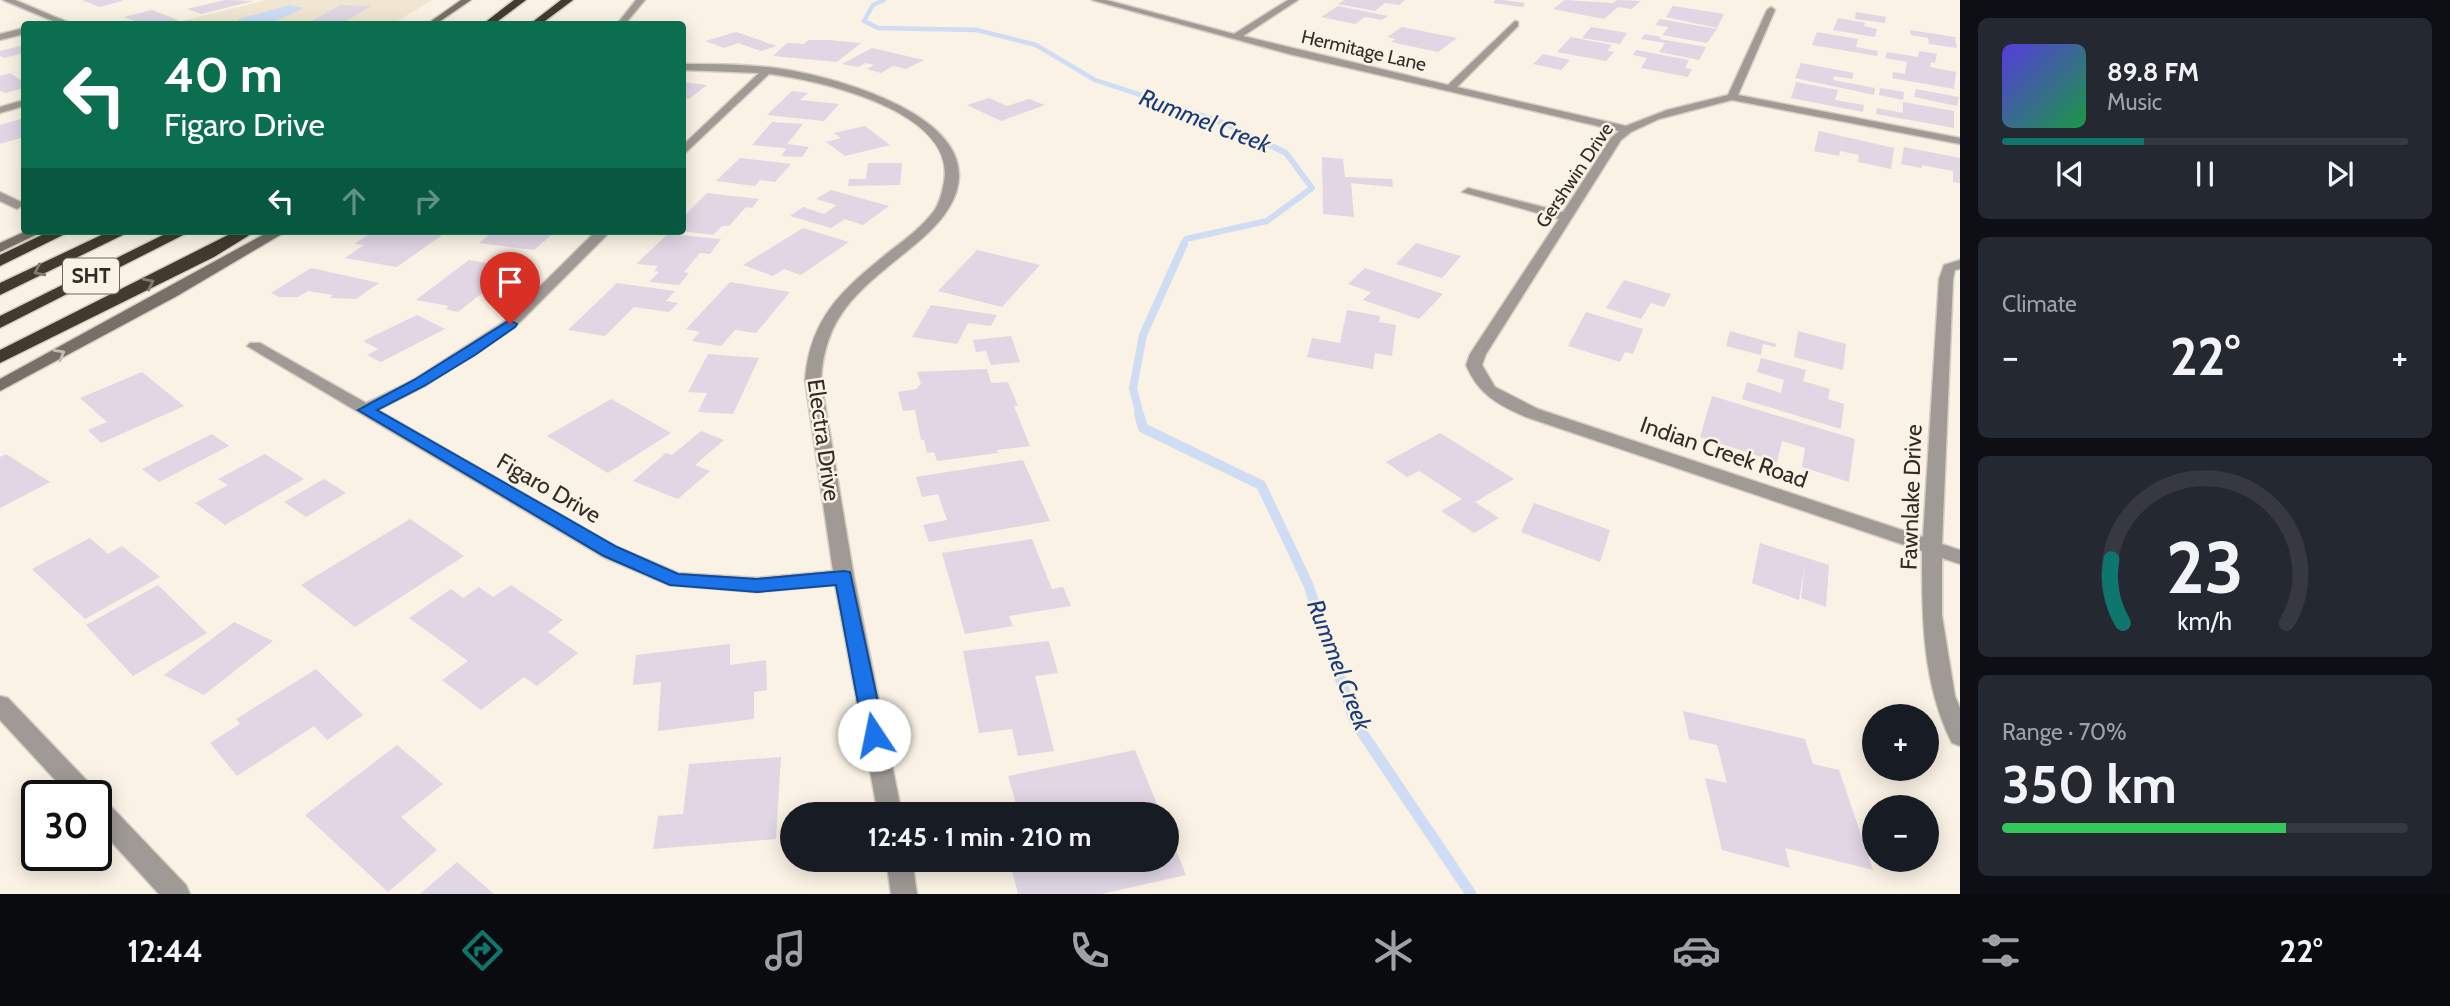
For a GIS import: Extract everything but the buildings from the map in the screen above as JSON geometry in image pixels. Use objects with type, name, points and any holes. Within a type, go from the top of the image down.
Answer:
[{"type":"highway","points":[[492,21],[521,0]]},
{"type":"highway","points":[[539,21],[568,0]]},
{"type":"highway","points":[[0,261],[55,235]]},
{"type":"highway","name":"SHT","points":[[0,290],[115,235]]},
{"type":"highway","name":"SHT","points":[[0,323],[175,235]]},
{"type":"highway","points":[[0,357],[241,235]]},
{"type":"main road","points":[[436,21],[467,0]]},
{"type":"main road","points":[[0,248],[28,235]]},
{"type":"main road","points":[[0,386],[273,235]]},
{"type":"street","points":[[7,0],[53,21]]},
{"type":"street","points":[[624,21],[641,0]]},
{"type":"street","name":"Hermitage Lane","points":[[1096,0],[1235,37],[1626,129]]},
{"type":"street","points":[[1235,37],[1294,0]]},
{"type":"street","points":[[1771,10],[1732,97],[1960,141]]},
{"type":"street","points":[[1450,88],[1515,24]]},
{"type":"street","points":[[0,37],[21,32]]},
{"type":"street","name":"Electra Drive","points":[[686,67],[798,75],[876,97],[916,118],[935,134],[950,153],[953,178],[948,198],[928,228],[867,277],[827,327],[815,353],[813,380],[844,577],[888,802]]},
{"type":"street","points":[[686,149],[766,71]]},
{"type":"street","name":"Gershwin Drive","points":[[1479,381],[1474,365],[1478,354],[1617,138],[1626,129],[1732,97]]},
{"type":"street","points":[[0,110],[21,104]]},
{"type":"street","points":[[1468,191],[1568,217]]},
{"type":"street","points":[[0,196],[17,205]]},
{"type":"street","points":[[366,410],[429,377],[510,324],[600,235]]},
{"type":"street","name":"Fawnlake Drive","points":[[1960,264],[1949,268],[1946,279],[1932,549],[1932,617],[1944,696],[1960,736]]},
{"type":"street","name":"Figaro Drive","points":[[255,345],[610,552],[676,580],[757,585],[844,577]]},
{"type":"street","name":"Indian Creek Road","points":[[1479,381],[1498,399],[1532,413],[1960,557]]},
{"type":"street","points":[[0,705],[71,780]]},
{"type":"street","points":[[112,825],[177,894]]},
{"type":"street","points":[[901,872],[905,894]]},
{"type":"shaded area","points":[[267,0],[433,0],[397,21],[182,21]]},
{"type":"water","points":[[290,5],[304,8],[276,21],[238,19]]},
{"type":"waterway","name":"Rummel Creek","points":[[884,0],[873,5],[864,21],[878,28],[977,30],[1036,45],[1095,80],[1183,109]]},
{"type":"waterway","name":"Rummel Creek","points":[[1178,108],[1224,123],[1286,153],[1312,188],[1267,221],[1186,239],[1183,245]]},
{"type":"waterway","name":"Rummel Creek","points":[[1140,416],[1133,388],[1143,335],[1184,244]]},
{"type":"waterway","name":"Rummel Creek","points":[[1139,414],[1143,428],[1261,485],[1308,584],[1323,628]]},
{"type":"waterway","name":"Rummel Creek","points":[[1323,627],[1355,722],[1471,894]]},
{"type":"route","points":[[510,324],[419,383],[366,410],[610,552],[676,580],[757,585],[844,577],[874,735]]}]
